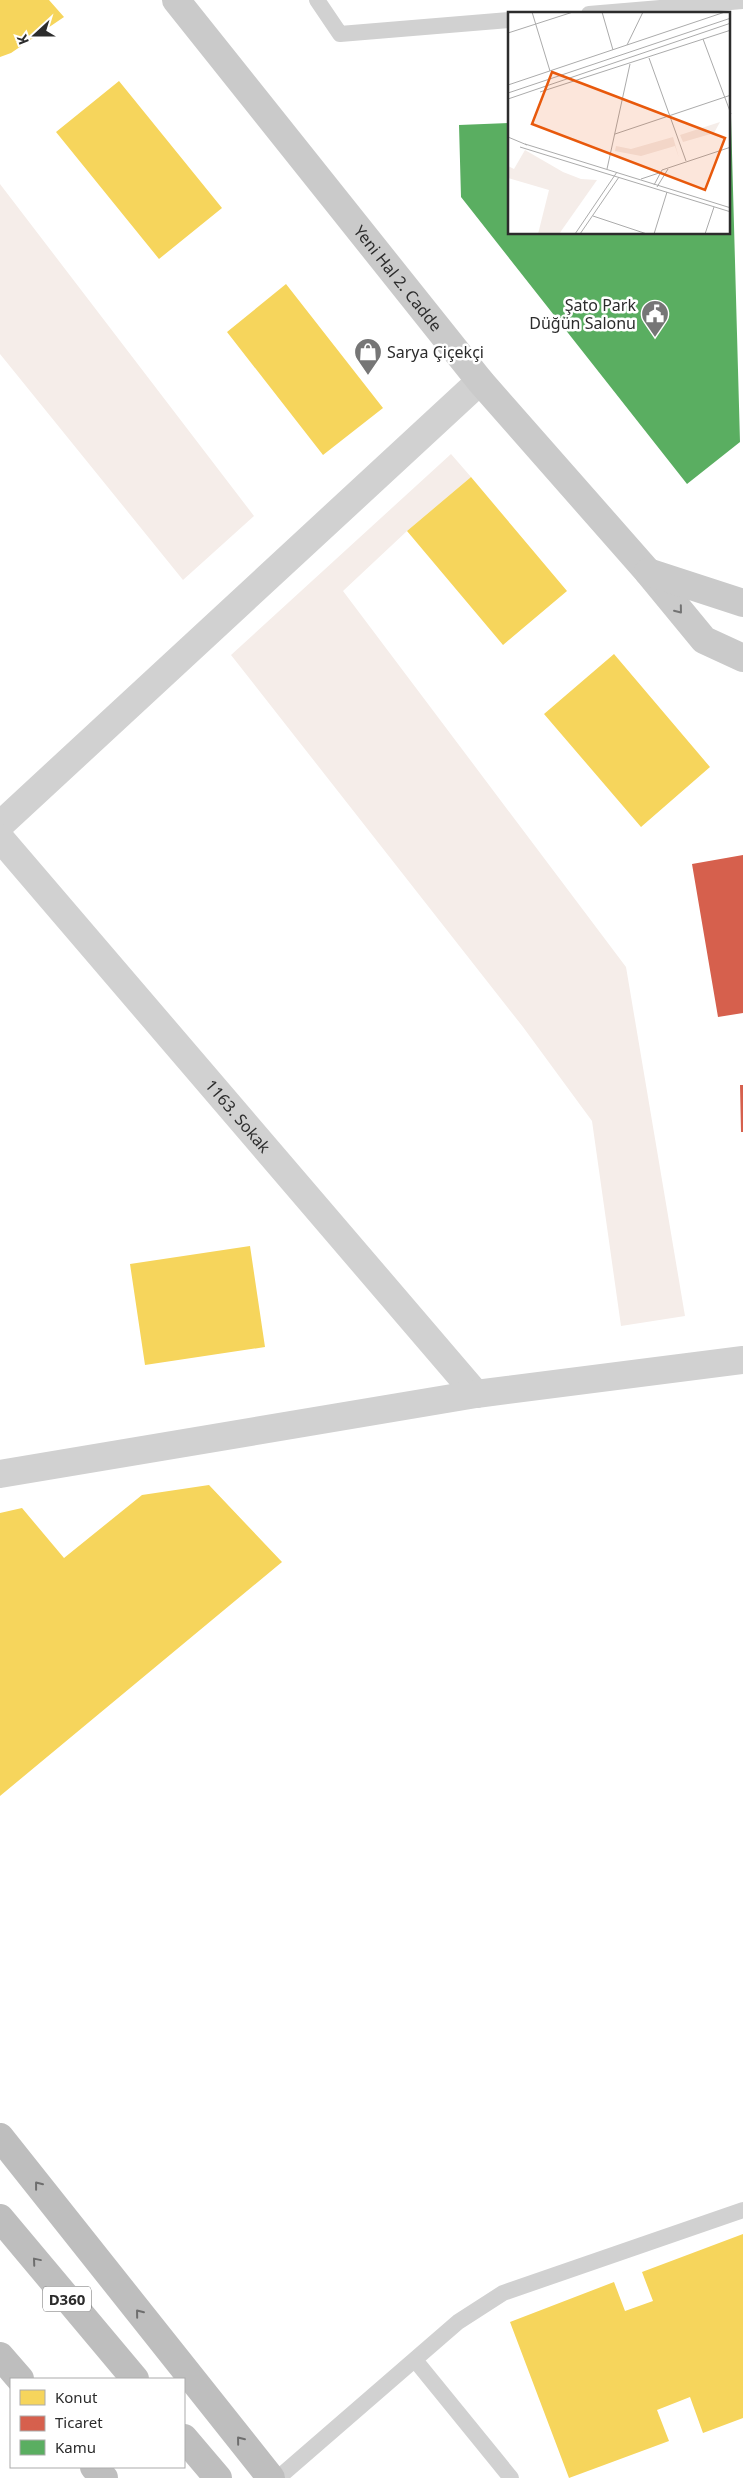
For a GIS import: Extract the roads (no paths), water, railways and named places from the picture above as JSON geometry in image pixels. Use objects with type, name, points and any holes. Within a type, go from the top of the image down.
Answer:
[{"type":"highway","points":[[0,2136],[271,2478]]},
{"type":"highway","name":"D360","points":[[0,2218],[134,2378]]},
{"type":"highway","points":[[0,2356],[19,2378]]},
{"type":"highway","points":[[185,2439],[218,2478]]},
{"type":"highway","points":[[95,2468],[104,2478]]},
{"type":"street","name":"Yeni Hal 2. Cadde","points":[[176,0],[480,381],[648,572],[704,640],[743,658]]},
{"type":"street","points":[[0,825],[480,381]]},
{"type":"street","points":[[648,572],[743,603]]},
{"type":"street","name":"1163. Sokak","points":[[0,838],[476,1394]]},
{"type":"street","points":[[0,1474],[476,1394],[743,1360]]},
{"type":"lane","points":[[317,0],[340,34],[508,20]]},
{"type":"lane","points":[[613,12],[743,1]]},
{"type":"lane","points":[[278,2478],[458,2322],[503,2293],[743,2210]]},
{"type":"lane","points":[[415,2360],[511,2478]]},
{"type":"place","name":"Şato Park Düğün Salonu","points":[[655,338]]},
{"type":"place","name":"Sarya Çiçekçi","points":[[368,376]]}]
